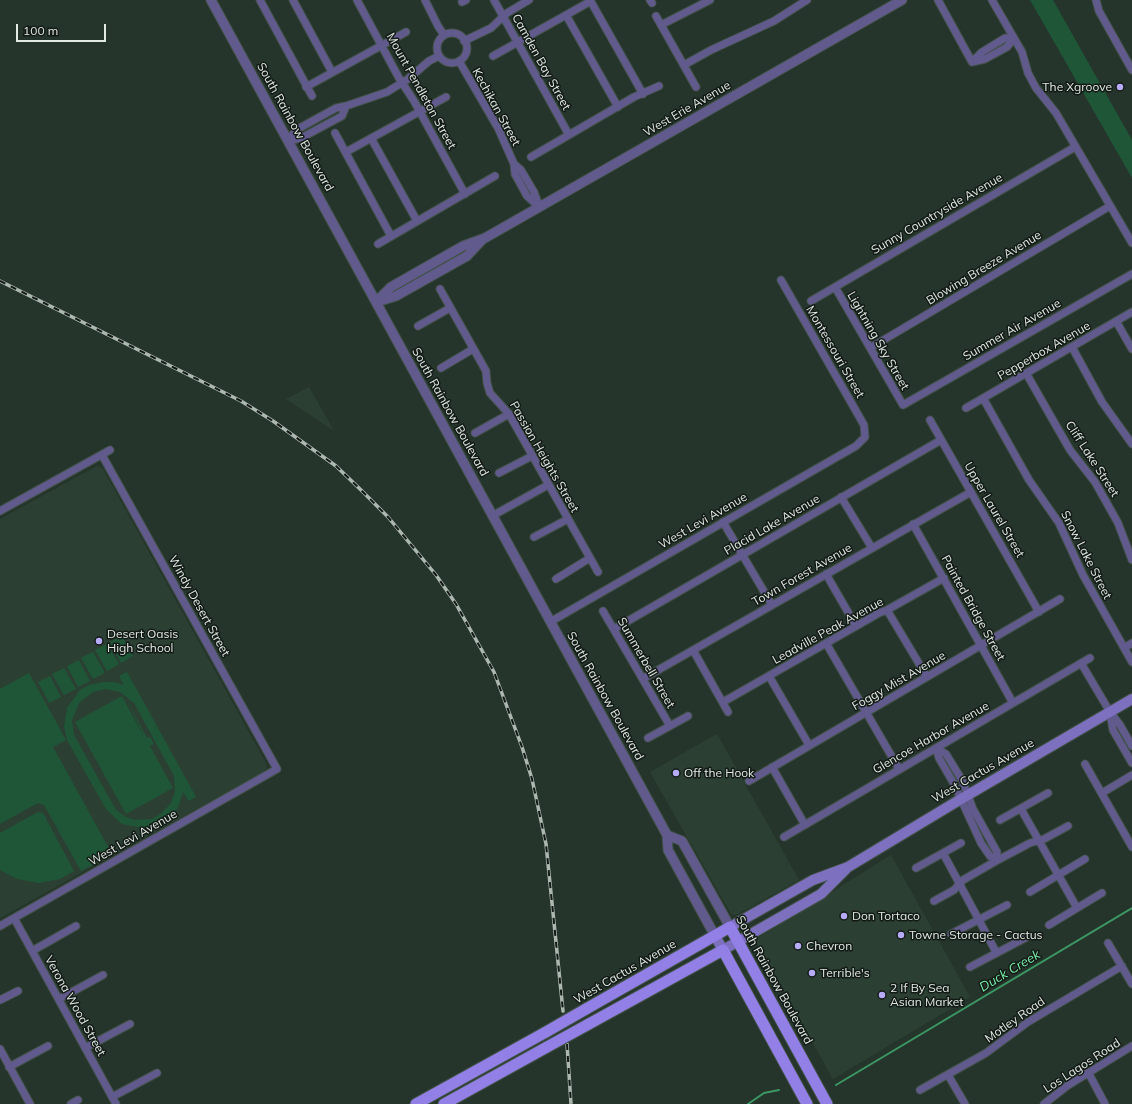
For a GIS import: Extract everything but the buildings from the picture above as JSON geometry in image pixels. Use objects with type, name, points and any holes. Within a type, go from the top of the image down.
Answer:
[{"type":"main road","name":"West Cactus Avenue","points":[[416,1104],[813,880],[848,867],[1132,699]]},
{"type":"main road","name":"West Cactus Avenue","points":[[444,1104],[738,942],[824,892],[848,867]]},
{"type":"main road","name":"South Rainbow Boulevard","points":[[730,927],[827,1104]]},
{"type":"main road","name":"South Rainbow Boulevard","points":[[715,936],[807,1104]]},
{"type":"street","name":"South Rainbow Boulevard","points":[[211,0],[376,302],[387,325],[667,835],[668,850],[715,936]]},
{"type":"street","points":[[260,0],[312,96]]},
{"type":"street","points":[[293,0],[332,72]]},
{"type":"street","name":"Mount Pendleton Street","points":[[358,0],[402,83],[420,112],[465,194]]},
{"type":"street","points":[[425,0],[444,35]]},
{"type":"street","name":"Camden Bay Street","points":[[494,0],[569,135]]},
{"type":"street","points":[[464,41],[491,28],[503,16],[529,0]]},
{"type":"street","points":[[661,25],[710,0]]},
{"type":"street","points":[[684,65],[711,50],[774,21],[807,0]]},
{"type":"street","name":"West Erie Avenue","points":[[376,302],[391,288],[464,246],[484,238],[902,0]]},
{"type":"street","points":[[938,0],[972,62],[982,52],[1006,38],[1014,38]]},
{"type":"street","points":[[992,0],[1022,52],[1028,73],[1036,88],[1056,113],[1132,243]]},
{"type":"street","points":[[1096,0],[1099,11],[1132,70]]},
{"type":"street","points":[[493,56],[591,1],[643,94]]},
{"type":"street","points":[[566,15],[618,107]]},
{"type":"street","points":[[656,16],[696,87]]},
{"type":"street","points":[[306,87],[406,32]]},
{"type":"street","points":[[453,34],[462,37],[464,41],[466,50],[459,61],[450,63],[439,56],[437,46],[438,42],[444,35],[453,34]]},
{"type":"street","points":[[288,141],[296,130],[336,108],[387,92],[402,83],[429,61],[439,56]]},
{"type":"street","name":"Kechikan Street","points":[[459,61],[498,128],[514,164],[521,170],[534,192],[539,207]]},
{"type":"street","points":[[531,157],[618,107],[659,86]]},
{"type":"street","points":[[346,152],[446,97]]},
{"type":"street","points":[[335,133],[391,236]]},
{"type":"street","points":[[371,138],[417,221]]},
{"type":"street","name":"Sunny Countryside Avenue","points":[[810,301],[1075,147]]},
{"type":"street","points":[[378,244],[495,176]]},
{"type":"street","name":"Blowing Breeze Avenue","points":[[870,348],[1110,206]]},
{"type":"street","name":"Summer Air Avenue","points":[[903,406],[1132,274]]},
{"type":"street","name":"Montessouri Street","points":[[781,280],[864,425],[865,437]]},
{"type":"street","name":"Lightning Sky Street","points":[[835,287],[903,406]]},
{"type":"street","name":"Passion Heights Street","points":[[440,289],[486,371],[490,393],[509,414],[598,572]]},
{"type":"street","points":[[418,326],[450,308]]},
{"type":"street","name":"Pepperbox Avenue","points":[[966,408],[1132,312]]},
{"type":"street","points":[[1116,321],[1132,349]]},
{"type":"street","points":[[1072,347],[1102,402],[1132,444]]},
{"type":"street","points":[[442,368],[473,349]]},
{"type":"street","name":"Cliff Lake Street","points":[[1026,374],[1070,450],[1099,488],[1118,522],[1132,560]]},
{"type":"street","name":"Snow Lake Street","points":[[982,398],[1029,480],[1059,523],[1077,565],[1132,662]]},
{"type":"street","points":[[476,433],[509,414]]},
{"type":"street","name":"Upper Laurel Street","points":[[930,420],[1038,612]]},
{"type":"street","name":"West Levi Avenue","points":[[550,622],[856,446],[865,437]]},
{"type":"street","name":"Placid Lake Avenue","points":[[614,629],[941,440]]},
{"type":"street","points":[[0,510],[110,450]]},
{"type":"street","name":"Windy Desert Street","points":[[102,455],[277,768]]},
{"type":"street","points":[[500,473],[532,456]]},
{"type":"street","points":[[492,516],[548,485]]},
{"type":"street","name":"Town Forest Avenue","points":[[644,678],[971,492]]},
{"type":"street","points":[[842,497],[872,548]]},
{"type":"street","points":[[534,537],[568,519]]},
{"type":"street","points":[[723,522],[772,605]]},
{"type":"street","name":"Painted Bridge Street","points":[[914,524],[1013,703]]},
{"type":"street","points":[[556,579],[590,558]]},
{"type":"street","points":[[826,574],[856,626]]},
{"type":"street","name":"Leadville Peak Avenue","points":[[722,702],[944,578]]},
{"type":"street","name":"Foggy Mist Avenue","points":[[749,781],[1060,599]]},
{"type":"street","points":[[887,610],[927,677]]},
{"type":"street","name":"Summerbell Street","points":[[603,611],[644,678],[670,726]]},
{"type":"street","points":[[826,643],[899,770]]},
{"type":"street","points":[[1124,648],[1132,643]]},
{"type":"street","points":[[693,650],[728,712]]},
{"type":"street","name":"Glencoe Harbor Avenue","points":[[784,837],[1090,658]]},
{"type":"street","points":[[1081,663],[1132,746]]},
{"type":"street","points":[[769,676],[809,745]]},
{"type":"street","points":[[1110,712],[1113,730],[1132,763]]},
{"type":"street","points":[[648,738],[688,716]]},
{"type":"street","points":[[936,748],[939,758],[964,797],[982,843],[990,856],[996,861]]},
{"type":"street","points":[[1085,764],[1132,847]]},
{"type":"street","points":[[772,767],[805,825]]},
{"type":"street","name":"West Levi Avenue","points":[[0,926],[277,768]]},
{"type":"street","points":[[1102,793],[1132,775]]},
{"type":"street","points":[[1000,820],[1048,793]]},
{"type":"street","points":[[1021,809],[1077,908]]},
{"type":"street","points":[[934,901],[954,890],[963,880],[996,861],[1030,843],[1068,826]]},
{"type":"street","name":"South Rainbow Boulevard","points":[[667,835],[682,841],[730,927]]},
{"type":"street","points":[[916,868],[961,843]]},
{"type":"street","points":[[943,853],[996,952]]},
{"type":"street","points":[[1030,892],[1085,859]]},
{"type":"street","points":[[1049,925],[1102,893]]},
{"type":"street","points":[[951,934],[1007,905]]},
{"type":"street","name":"Verona Wood Street","points":[[14,918],[116,1104]]},
{"type":"street","points":[[32,951],[76,926]]},
{"type":"street","points":[[970,967],[1029,936]]},
{"type":"street","points":[[1108,943],[1132,984]]},
{"type":"street","name":"Motley Road","points":[[920,1090],[1000,1044],[1028,1022],[1122,966]]},
{"type":"street","points":[[59,999],[103,975]]},
{"type":"street","points":[[0,1000],[18,991]]},
{"type":"street","points":[[86,1048],[130,1024]]},
{"type":"street","points":[[9,1067],[48,1046]]},
{"type":"street","name":"Los Lagos Road","points":[[1044,1104],[1088,1072],[1132,1046]]},
{"type":"street","points":[[0,1049],[30,1104]]},
{"type":"street","points":[[1088,1072],[1105,1104]]},
{"type":"street","points":[[112,1097],[157,1073]]},
{"type":"street","points":[[948,1075],[965,1104]]},
{"type":"shaded area","points":[[309,387],[334,431],[286,399]]},
{"type":"shaded area","name":"Desert Oasis High School","points":[[99,466],[103,469],[266,763],[267,768],[263,772],[0,918],[0,519]]},
{"type":"shaded area","points":[[717,734],[799,880],[736,915],[731,914],[650,772]]},
{"type":"shaded area","points":[[891,855],[970,997],[833,1079],[755,940]]},
{"type":"green space","points":[[1030,0],[1053,0],[1132,140],[1132,178]]},
{"type":"green space","points":[[122,636],[133,656],[121,663],[110,642]]},
{"type":"green space","points":[[107,644],[119,664],[107,671],[95,650]]},
{"type":"green space","points":[[93,652],[105,673],[93,679],[81,658]]},
{"type":"green space","points":[[79,660],[90,681],[78,687],[67,666]]},
{"type":"green space","points":[[64,668],[76,689],[64,695],[52,674]]},
{"type":"green space","points":[[127,672],[196,797],[189,801],[183,792],[178,808],[169,818],[158,825],[143,828],[122,824],[106,809],[67,740],[64,726],[67,708],[80,690],[89,685],[103,682],[115,682],[124,685],[119,676]],"holes":[[[106,689],[120,692],[134,703],[174,776],[175,791],[171,803],[161,814],[152,819],[135,820],[126,817],[116,810],[74,735],[72,720],[79,703],[93,692]]]},
{"type":"green space","points":[[29,673],[66,740],[53,747],[112,854],[81,871],[44,805],[38,803],[0,824],[0,689]]},
{"type":"green space","points":[[50,676],[61,697],[49,703],[38,682]]},
{"type":"green space","points":[[122,696],[145,739],[128,702],[147,738],[150,737],[154,744],[150,746],[173,788],[126,814],[75,722]]},
{"type":"green space","points":[[38,812],[43,813],[74,871],[60,879],[39,883],[17,879],[0,870],[0,833]]},
{"type":"waterway","name":"Duck Creek","points":[[836,1085],[1132,908]]},
{"type":"waterway","name":"Duck Creek","points":[[748,1104],[764,1093],[779,1090]]},
{"type":"railway","points":[[0,281],[241,401],[273,421],[336,466],[388,517],[436,575],[456,604],[494,672],[522,747],[532,779],[546,844],[563,1011]]},
{"type":"railway","points":[[567,1044],[571,1104]]},
{"type":"place","name":"The Xgroove","points":[[1120,87]]},
{"type":"place","name":"Desert Oasis High School","points":[[99,641]]},
{"type":"place","name":"Off the Hook","points":[[676,773]]},
{"type":"place","name":"Don Tortaco","points":[[844,916]]},
{"type":"place","name":"Towne Storage - Cactus","points":[[901,935]]},
{"type":"place","name":"Chevron","points":[[798,946]]},
{"type":"place","name":"Terrible's","points":[[812,973]]},
{"type":"place","name":"2 If By Sea Asian Market","points":[[882,995]]}]
